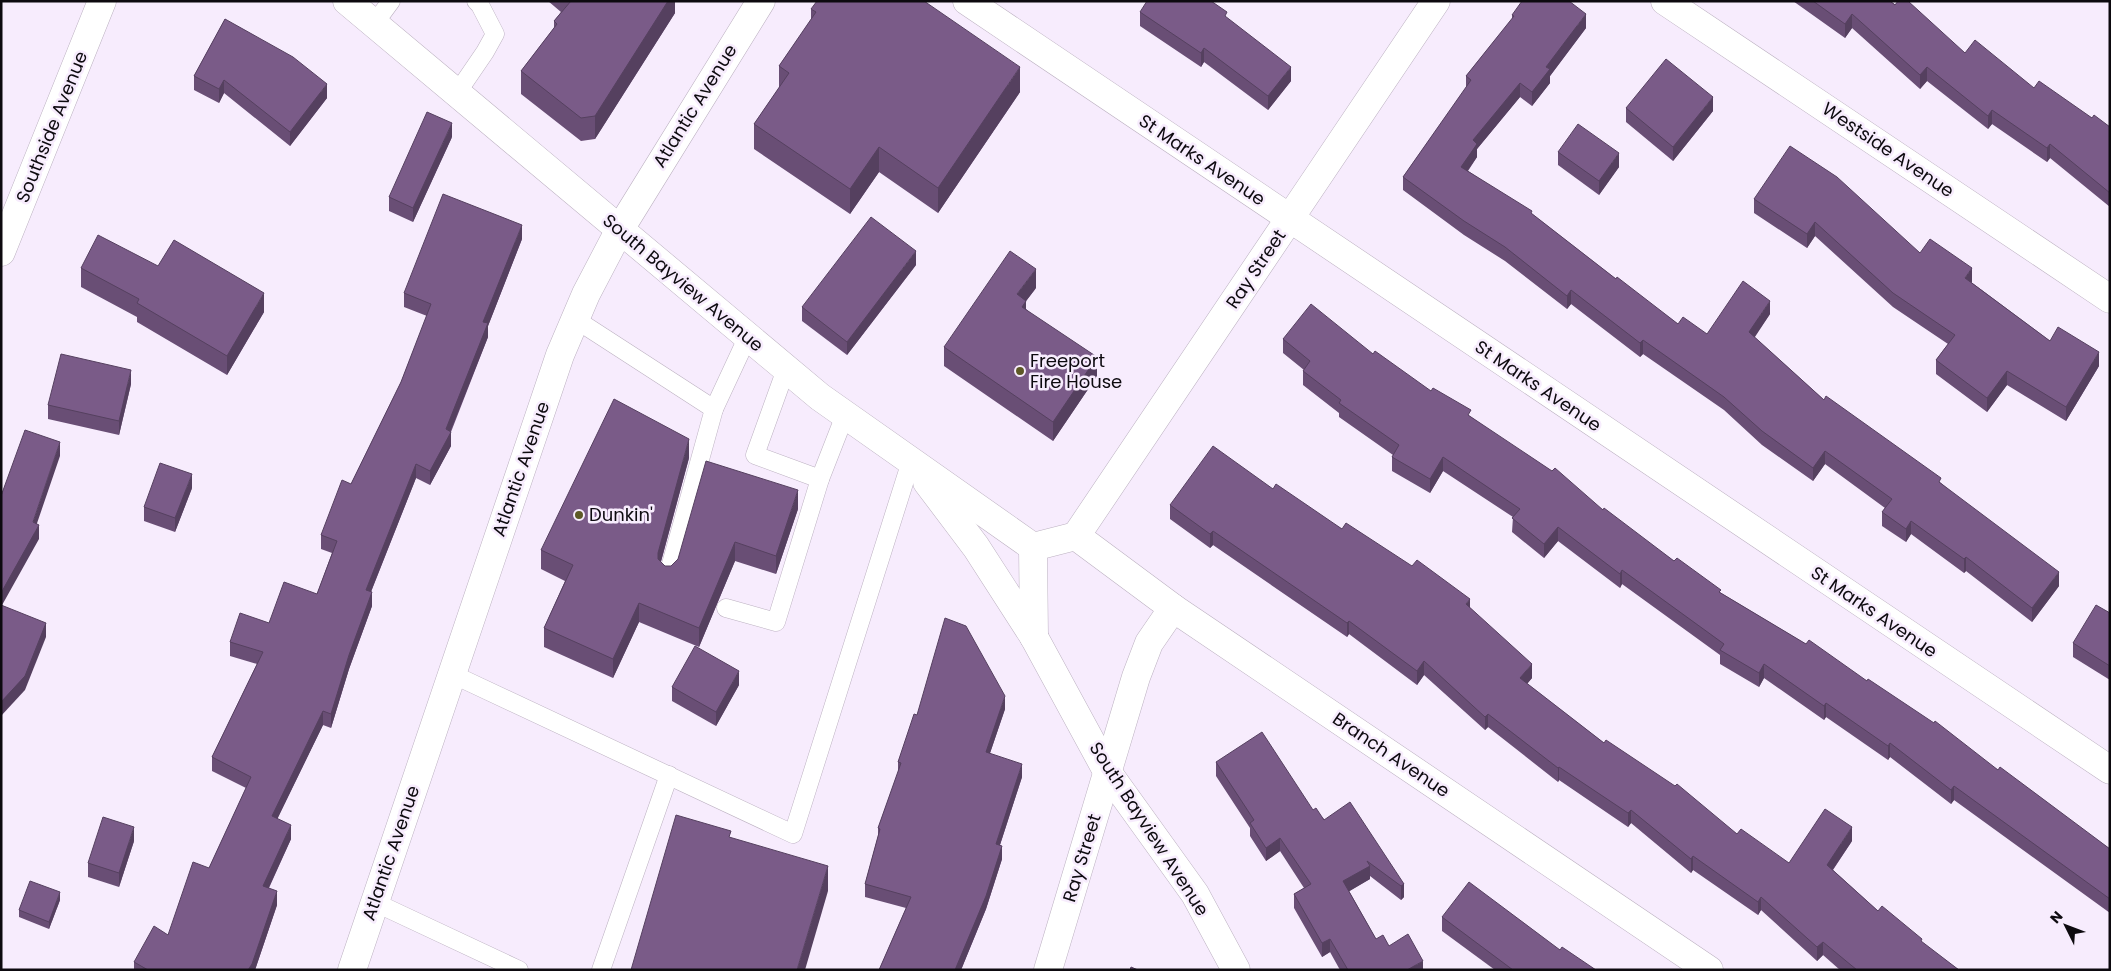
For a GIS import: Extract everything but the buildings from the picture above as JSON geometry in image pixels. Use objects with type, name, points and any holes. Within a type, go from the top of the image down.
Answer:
[{"type":"street","name":"Southside Avenue","points":[[1,252],[102,1]]},
{"type":"street","name":"South Bayview Avenue","points":[[347,1],[820,397],[1033,546],[1034,637],[1108,773],[1195,894],[1236,970]]},
{"type":"street","name":"Atlantic Avenue","points":[[352,970],[560,355],[586,294],[620,229],[761,1]]},
{"type":"street","name":"St Marks Avenue","points":[[967,1],[2110,770]]},
{"type":"street","name":"Ray Street","points":[[1076,536],[1436,1]]},
{"type":"street","name":"Westside Avenue","points":[[1666,1],[2110,299]]},
{"type":"street","points":[[911,461],[976,547],[1034,637]]},
{"type":"street","points":[[1033,546],[1076,536]]},
{"type":"street","name":"Branch Avenue","points":[[1076,536],[1173,608],[1709,970]]},
{"type":"street","name":"Ray Street","points":[[1048,970],[1136,677],[1149,643],[1173,608]]},
{"type":"lane","points":[[374,24],[391,1]]},
{"type":"lane","points":[[457,93],[495,34],[476,1]]},
{"type":"lane","points":[[575,320],[714,408]]},
{"type":"lane","points":[[668,574],[714,408],[748,336]]},
{"type":"lane","points":[[786,369],[756,455],[820,479]]},
{"type":"lane","points":[[726,608],[776,622],[820,479],[845,415]]},
{"type":"lane","points":[[452,674],[793,834],[911,461]]},
{"type":"lane","points":[[601,970],[669,775]]},
{"type":"lane","points":[[374,902],[519,970]]},
{"type":"place","name":"Freeport Fire House","points":[[1020,371]]},
{"type":"place","name":"Dunkin'","points":[[579,515]]}]
